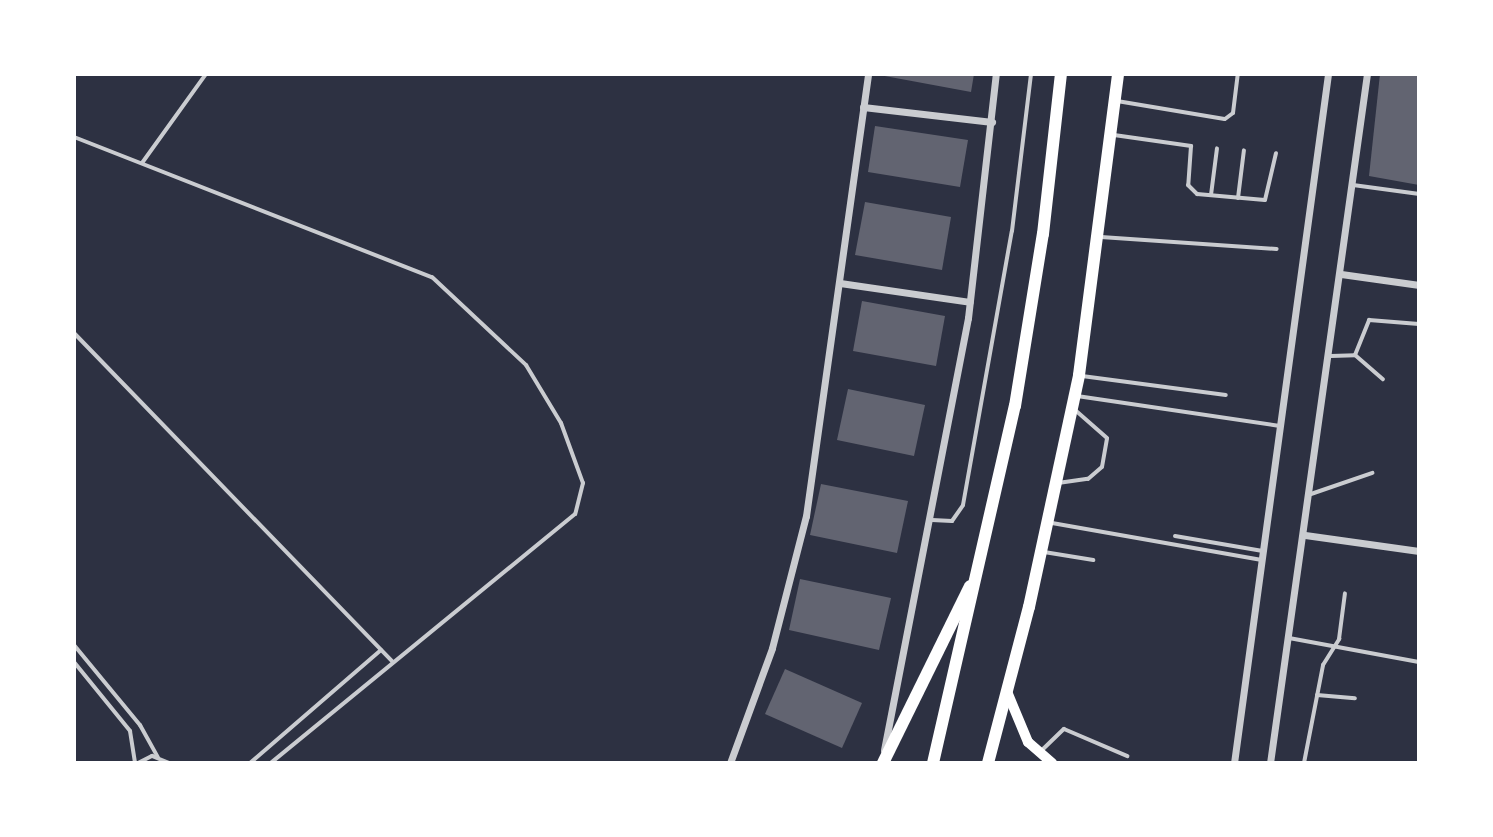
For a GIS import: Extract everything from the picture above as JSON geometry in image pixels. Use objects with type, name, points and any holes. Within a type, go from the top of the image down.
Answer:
[{"type":"highway","points":[[988,763],[1042,552],[1079,375],[1101,237],[1118,74]]},
{"type":"highway","points":[[933,763],[980,565],[1031,313],[1060,78]]},
{"type":"highway","points":[[882,763],[980,565]]},
{"type":"main road","points":[[1008,694],[1019,727],[1039,753],[1052,763]]},
{"type":"street","points":[[730,763],[768,659],[799,549],[868,74]]},
{"type":"street","points":[[882,763],[932,520],[970,302],[996,74]]},
{"type":"street","points":[[1234,763],[1328,74]]},
{"type":"street","points":[[1270,763],[1331,356],[1367,74]]},
{"type":"street","points":[[863,107],[992,122]]},
{"type":"street","points":[[1341,274],[1419,285]]},
{"type":"street","points":[[840,283],[970,302]]},
{"type":"street","points":[[1305,535],[1419,551]]},
{"type":"lane","points":[[142,164],[206,74]]},
{"type":"lane","points":[[932,520],[952,521],[963,505],[1010,245],[1031,74]]},
{"type":"lane","points":[[1116,101],[1225,119],[1233,113],[1238,75]]},
{"type":"lane","points":[[1113,135],[1191,146],[1190,189],[1238,198],[1269,197],[1276,153]]},
{"type":"lane","points":[[74,137],[432,277],[526,365],[561,423],[583,483],[575,514],[271,763]]},
{"type":"lane","points":[[1211,195],[1217,148]]},
{"type":"lane","points":[[1238,198],[1244,150]]},
{"type":"lane","points":[[1353,185],[1419,194]]},
{"type":"lane","points":[[1101,237],[1277,249]]},
{"type":"lane","points":[[1355,355],[1369,320],[1419,324]]},
{"type":"lane","points":[[74,333],[392,661]]},
{"type":"lane","points":[[1331,356],[1355,355],[1383,379]]},
{"type":"lane","points":[[1079,375],[1226,395]]},
{"type":"lane","points":[[1073,401],[1280,426]]},
{"type":"lane","points":[[1057,483],[1088,479],[1102,467],[1107,438],[1073,401]]},
{"type":"lane","points":[[1311,494],[1372,473]]},
{"type":"lane","points":[[1048,522],[1263,556]]},
{"type":"lane","points":[[1175,536],[1263,556]]},
{"type":"lane","points":[[1042,552],[1093,560]]},
{"type":"lane","points":[[1304,763],[1328,652],[1336,645],[1345,593]]},
{"type":"lane","points":[[1289,638],[1419,662]]},
{"type":"lane","points":[[74,645],[140,725],[158,757],[169,763]]},
{"type":"lane","points":[[250,763],[381,650]]},
{"type":"lane","points":[[74,662],[130,731],[136,763],[158,757]]},
{"type":"lane","points":[[1317,695],[1355,698]]},
{"type":"lane","points":[[1039,753],[1064,729],[1127,756]]},
{"type":"building","points":[[874,74],[974,74],[971,92]]},
{"type":"building","points":[[1380,74],[1419,74],[1419,185],[1369,176]]},
{"type":"building","points":[[875,126],[968,140],[960,187],[868,172]]},
{"type":"building","points":[[865,202],[951,217],[942,270],[855,255]]},
{"type":"building","points":[[862,301],[945,316],[936,366],[853,351]]},
{"type":"building","points":[[848,389],[925,405],[914,456],[837,440]]},
{"type":"building","points":[[821,484],[908,501],[897,553],[810,535]]},
{"type":"building","points":[[800,579],[891,598],[879,650],[789,630]]},
{"type":"building","points":[[785,669],[862,703],[842,748],[765,714]]}]
